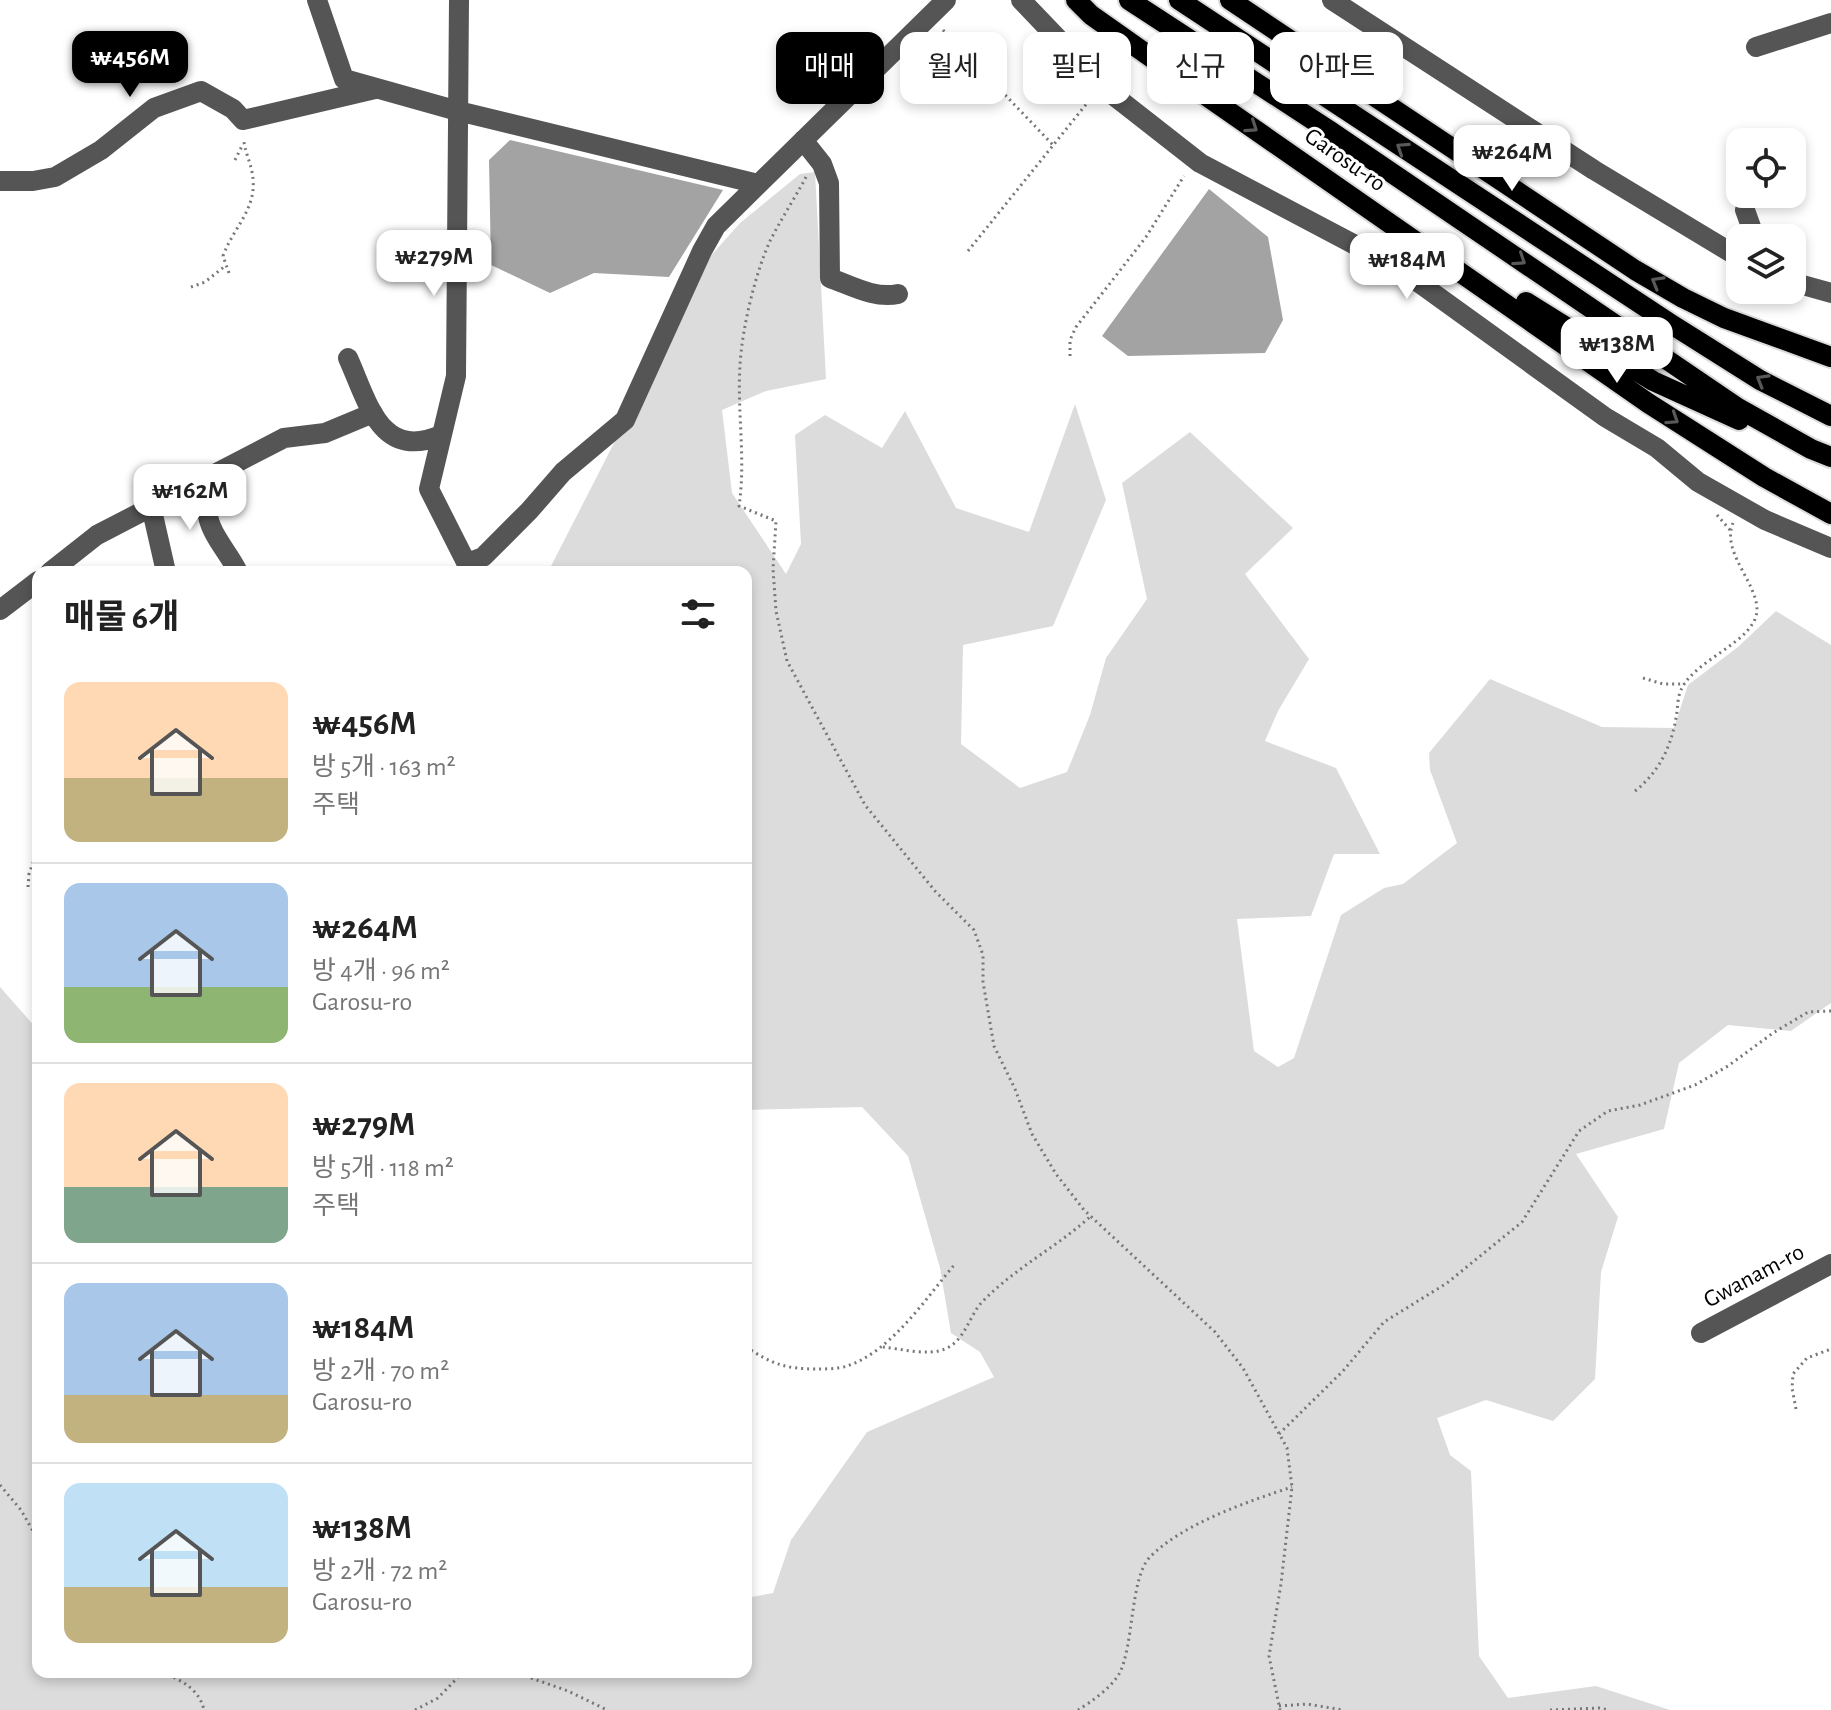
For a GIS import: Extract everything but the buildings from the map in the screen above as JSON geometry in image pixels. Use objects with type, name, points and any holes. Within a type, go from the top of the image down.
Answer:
[{"type":"main road","name":"Garosu-ro","points":[[1076,0],[1091,15],[1648,403],[1764,477],[1831,514]]},
{"type":"main road","name":"Garosu-ro","points":[[1129,0],[1330,131],[1738,408],[1831,457]]},
{"type":"main road","name":"Garosu-ro","points":[[1179,0],[1671,324],[1760,380],[1831,416]]},
{"type":"main road","points":[[1230,0],[1635,270],[1724,318],[1831,357]]},
{"type":"main road","points":[[1448,263],[1505,288],[1653,381],[1755,428],[1811,449]]},
{"type":"street","points":[[317,0],[344,79],[458,111],[758,184]]},
{"type":"street","points":[[459,0],[456,376],[429,489],[468,566]]},
{"type":"street","points":[[915,0],[930,16]]},
{"type":"street","points":[[472,566],[529,511],[563,472],[625,420],[716,226],[758,184],[806,145],[946,0]]},
{"type":"street","points":[[1021,0],[1108,91],[1194,159],[1397,267],[1605,417],[1657,448],[1698,482],[1765,520],[1831,548]]},
{"type":"street","points":[[1332,0],[1594,170],[1726,250]]},
{"type":"street","points":[[1756,47],[1831,23]]},
{"type":"street","points":[[0,181],[55,177],[101,150],[154,108],[201,91],[233,109],[243,120],[379,89]]},
{"type":"street","points":[[806,145],[822,164],[829,183],[830,278],[873,294],[898,294]]},
{"type":"street","points":[[1745,210],[1750,224]]},
{"type":"street","points":[[1806,286],[1831,293]]},
{"type":"street","points":[[348,358],[373,413],[386,433],[402,442],[425,442],[441,435]]},
{"type":"street","points":[[58,566],[97,535],[284,438],[325,433],[373,413]]},
{"type":"street","points":[[211,478],[207,507],[209,521],[234,566]]},
{"type":"street","points":[[151,506],[165,566]]},
{"type":"street","points":[[0,610],[32,586]]},
{"type":"street","name":"Gwanam-ro","points":[[1701,1333],[1831,1264]]},
{"type":"path","points":[[930,16],[1053,145]]},
{"type":"path","points":[[968,251],[1086,104]]},
{"type":"path","points":[[229,273],[223,256],[249,210],[253,195],[252,167],[244,142],[243,120]]},
{"type":"path","points":[[235,160],[244,142]]},
{"type":"path","points":[[806,145],[807,175],[770,242],[757,280],[740,362],[739,410],[744,474],[739,506],[776,521],[773,569],[776,611],[787,661],[865,805],[935,891],[974,930],[983,955],[983,982],[994,1046],[1032,1134],[1056,1174],[1091,1216],[1215,1332],[1243,1368],[1287,1448],[1292,1487],[1269,1656],[1279,1708],[1307,1704],[1343,1710]]},
{"type":"path","points":[[1070,356],[1070,340],[1076,327],[1156,222],[1194,159]]},
{"type":"path","points":[[191,287],[205,282],[225,266]]},
{"type":"path","points":[[1635,791],[1646,782],[1665,756],[1673,734],[1681,689],[1701,664],[1742,636],[1757,612],[1730,530],[1738,505]]},
{"type":"path","points":[[1643,678],[1663,684],[1685,684]]},
{"type":"path","points":[[28,887],[32,866]]},
{"type":"path","points":[[1279,1434],[1343,1371],[1384,1322],[1447,1283],[1522,1222],[1579,1131],[1608,1111],[1640,1105],[1695,1085],[1808,1012],[1831,1011]]},
{"type":"path","points":[[883,1347],[930,1351],[946,1349],[964,1333],[977,1307],[996,1288],[1091,1216]]},
{"type":"path","points":[[752,1350],[775,1363],[800,1370],[844,1368],[863,1360],[883,1347],[955,1264]]},
{"type":"path","points":[[1796,1409],[1793,1374],[1807,1358],[1831,1349]]},
{"type":"path","points":[[0,1485],[21,1510],[32,1529]]},
{"type":"path","points":[[1078,1710],[1092,1701],[1119,1674],[1137,1589],[1148,1558],[1225,1510],[1292,1487]]},
{"type":"path","points":[[175,1678],[191,1686],[204,1710]]},
{"type":"path","points":[[415,1710],[438,1698],[457,1678]]},
{"type":"path","points":[[531,1678],[607,1710]]},
{"type":"path","points":[[1550,1710],[1608,1710]]},
{"type":"shaded area","points":[[510,140],[723,190],[669,277],[594,273],[550,293],[491,265],[489,160]]},
{"type":"shaded area","points":[[815,172],[826,379],[766,391],[722,410],[732,493],[786,574],[801,544],[795,435],[825,415],[882,448],[905,411],[956,508],[1029,532],[1075,404],[1106,500],[1053,626],[963,645],[961,744],[1020,788],[1067,772],[1090,715],[1106,658],[1147,599],[1122,483],[1190,432],[1293,528],[1245,574],[1309,659],[1278,711],[1265,741],[1336,768],[1380,854],[1334,854],[1311,916],[1237,919],[1254,1051],[1278,1067],[1294,1058],[1341,915],[1384,888],[1403,884],[1457,843],[1430,770],[1429,753],[1490,679],[1602,727],[1674,728],[1688,685],[1738,647],[1776,611],[1831,645],[1831,1003],[1791,1031],[1728,1025],[1679,1063],[1664,1129],[1576,1154],[1618,1217],[1601,1272],[1595,1379],[1553,1421],[1486,1400],[1437,1418],[1450,1455],[1471,1471],[1479,1656],[1508,1698],[1596,1686],[1670,1710],[0,1710],[0,987],[32,1023],[32,1678],[752,1678],[752,1597],[773,1593],[791,1540],[867,1432],[994,1377],[980,1352],[951,1333],[940,1268],[908,1156],[862,1107],[752,1110],[752,566],[551,566],[634,404],[692,277],[740,223],[800,174]]},
{"type":"shaded area","points":[[1209,189],[1268,237],[1283,320],[1265,353],[1128,356],[1102,336]]}]
